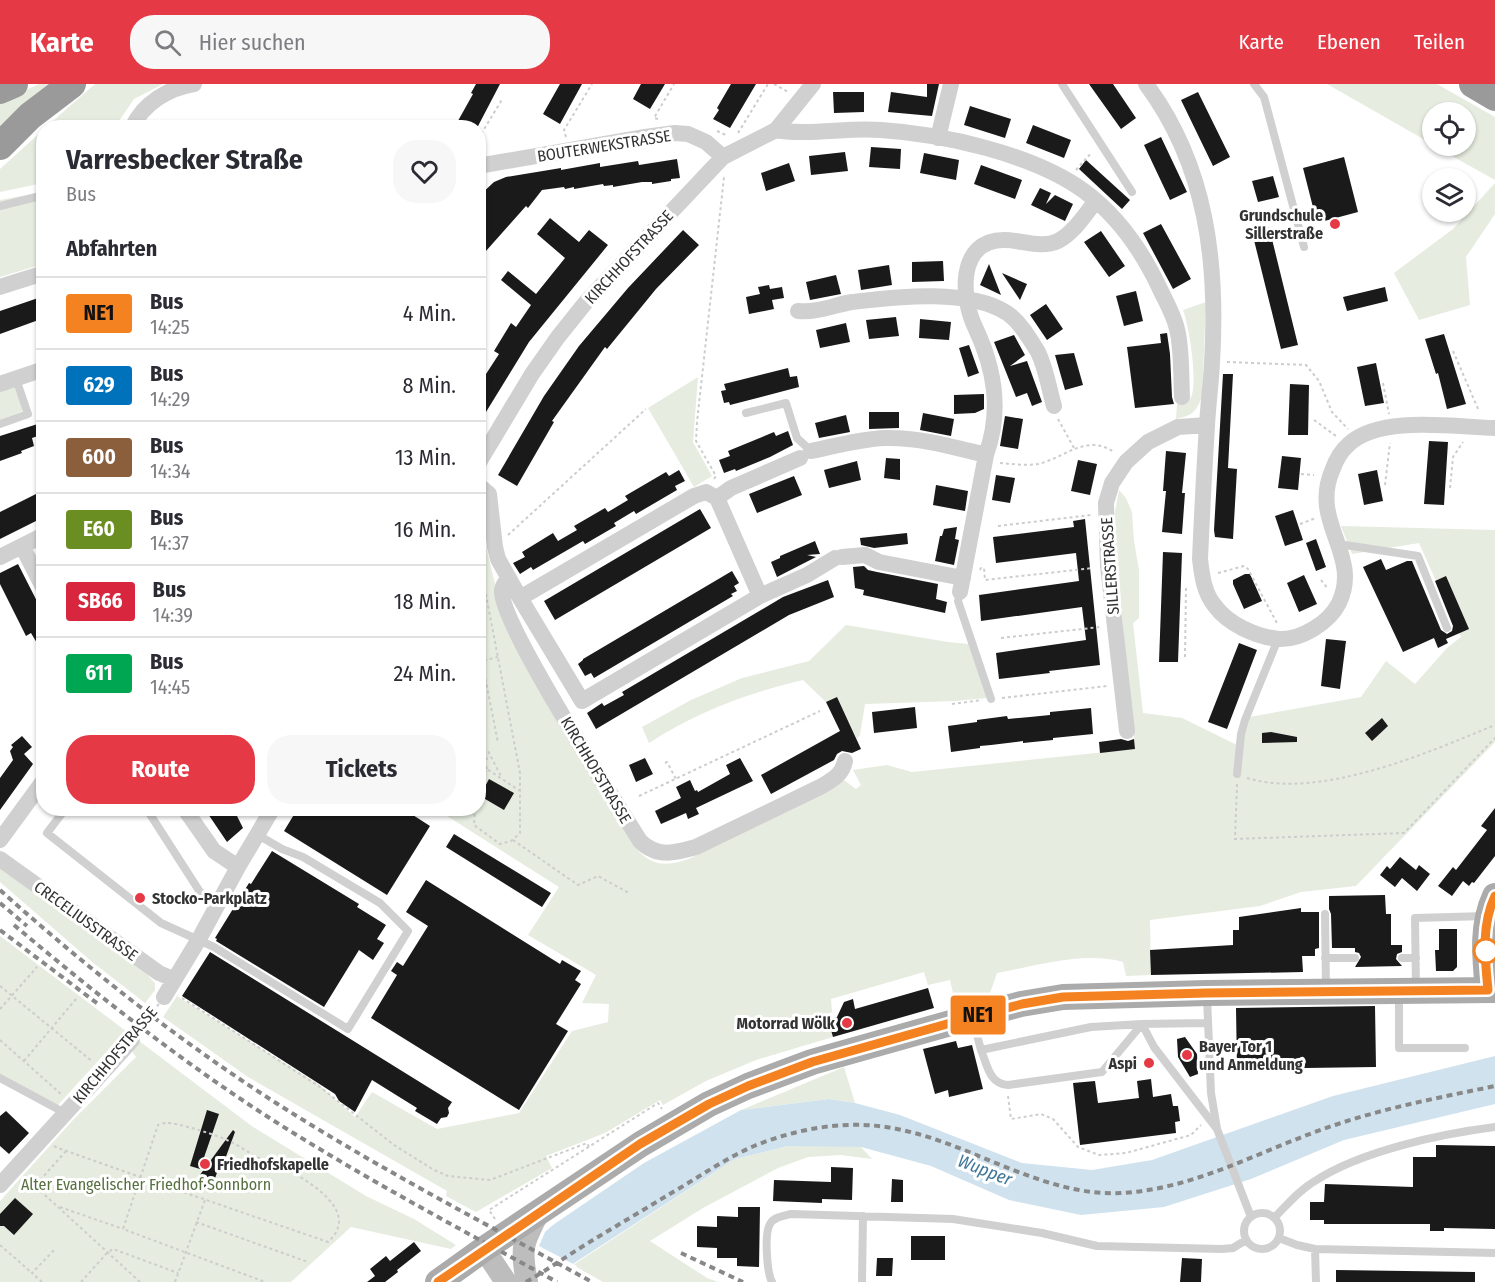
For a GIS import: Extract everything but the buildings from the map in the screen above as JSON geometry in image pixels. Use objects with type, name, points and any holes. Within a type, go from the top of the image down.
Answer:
[{"type":"highway","points":[[0,90],[14,84]]},
{"type":"highway","points":[[0,146],[30,116],[72,84]]},
{"type":"highway","points":[[1473,84],[1495,97]]},
{"type":"main road","points":[[438,1282],[488,1255],[539,1212],[671,1125],[748,1086],[812,1062],[1022,1004],[1063,997],[1492,990],[1486,966],[1491,906]]},
{"type":"street","points":[[135,120],[154,100],[179,87],[194,84]]},
{"type":"street","name":"KIRCHHOFSTRASSE","points":[[486,451],[532,374],[586,302],[723,157],[776,130],[813,84]]},
{"type":"street","points":[[938,138],[951,84]]},
{"type":"street","points":[[1146,84],[1162,106],[1179,137],[1193,170],[1206,228],[1212,285],[1212,361],[1200,559],[1204,588],[1215,606],[1230,620],[1251,632],[1278,639],[1311,631],[1325,622],[1339,603],[1345,580],[1345,562],[1327,514],[1325,494],[1336,461],[1354,441],[1373,429],[1392,425],[1485,428]]},
{"type":"street","points":[[776,130],[796,133],[879,129],[938,138],[996,151],[1067,180],[1096,201],[1132,238],[1147,261],[1178,328],[1182,397]]},
{"type":"street","name":"BOUTERWEKSTRASSE","points":[[486,169],[645,136],[675,133],[688,134],[706,142],[723,157]]},
{"type":"street","points":[[486,492],[489,494],[498,559],[582,700],[760,596],[807,575],[838,557],[865,555],[879,562],[961,585],[985,459],[996,416],[992,372],[985,349],[968,312],[964,285],[966,270],[980,248],[991,242],[1002,240],[1045,245],[1059,240],[1071,231],[1096,201]]},
{"type":"street","points":[[0,287],[36,276]]},
{"type":"street","points":[[798,311],[809,312],[848,303],[921,295],[967,300],[995,307],[1008,313],[1020,325],[1039,354],[1054,406]]},
{"type":"street","points":[[8,382],[36,372]]},
{"type":"street","name":"SILLERSTRASSE","points":[[1127,731],[1106,539],[1106,503],[1112,483],[1126,462],[1148,442],[1178,427],[1207,424]]},
{"type":"street","points":[[520,598],[694,496],[711,495],[731,488],[806,454],[860,440],[900,439],[940,444],[985,459]]},
{"type":"street","points":[[711,495],[760,596]]},
{"type":"street","points":[[0,557],[36,539]]},
{"type":"street","points":[[22,546],[36,573]]},
{"type":"street","name":"KIRCHHOFSTRASSE","points":[[509,578],[502,590],[505,606],[532,664],[640,842],[654,852],[663,854],[696,847],[837,777],[843,769],[844,761]]},
{"type":"street","points":[[0,840],[36,791]]},
{"type":"street","points":[[189,816],[213,851],[238,867]]},
{"type":"street","points":[[168,988],[199,939],[268,816]]},
{"type":"street","name":"CRECELIUSSTRASSE","points":[[0,859],[159,973],[168,988]]},
{"type":"street","name":"KIRCHHOFSTRASSE","points":[[0,1185],[132,1040]]},
{"type":"street","points":[[527,1282],[522,1259],[524,1239],[539,1212]]},
{"type":"street","points":[[488,1255],[506,1282]]},
{"type":"lane","points":[[1062,84],[1132,192]]},
{"type":"lane","points":[[1254,84],[1264,97],[1304,247]]},
{"type":"lane","points":[[0,206],[36,197]]},
{"type":"lane","points":[[0,424],[27,414],[8,382]]},
{"type":"lane","points":[[746,413],[786,403],[797,438],[806,454]]},
{"type":"lane","points":[[1338,544],[1418,556],[1448,628]]},
{"type":"lane","points":[[961,585],[958,601],[991,699]]},
{"type":"lane","points":[[1238,774],[1241,734],[1245,720],[1278,639]]},
{"type":"lane","points":[[60,816],[47,833],[161,923],[199,939],[348,1029],[408,931],[380,903],[303,857],[282,849],[258,834]]},
{"type":"lane","points":[[151,816],[200,892],[219,903]]},
{"type":"lane","points":[[1465,1048],[1399,1048],[1416,958],[1415,918],[1491,906]]},
{"type":"lane","points":[[1325,914],[1326,992]]},
{"type":"lane","points":[[1325,958],[1355,958]]},
{"type":"lane","points":[[1402,958],[1416,958]]},
{"type":"lane","points":[[1206,993],[1211,1093],[1217,1129],[1251,1217]]},
{"type":"lane","points":[[972,1017],[991,1076],[1000,1084],[1102,1072],[1142,1024]]},
{"type":"lane","points":[[981,1050],[1091,1027],[1208,1023]]},
{"type":"lane","points":[[1142,1024],[1155,1047],[1217,1129]]},
{"type":"lane","name":"KIRCHHOFSTRASSE","points":[[0,1078],[69,1109]]},
{"type":"lane","points":[[1274,1218],[1297,1193],[1315,1180],[1372,1155],[1414,1142],[1495,1127]]},
{"type":"lane","points":[[772,1282],[768,1268],[767,1231],[770,1223],[780,1216],[791,1214],[953,1220],[1042,1233],[1096,1245],[1222,1250],[1233,1248],[1246,1240]]},
{"type":"lane","points":[[1259,1214],[1267,1214],[1274,1218],[1280,1230],[1275,1245],[1259,1250],[1251,1246],[1244,1232],[1246,1223],[1251,1217],[1259,1214]]},
{"type":"lane","points":[[862,1282],[863,1216]]},
{"type":"lane","points":[[1279,1238],[1315,1249],[1495,1253]]},
{"type":"lane","points":[[1315,1249],[1316,1282]]},
{"type":"path","points":[[570,151],[564,130],[592,84]]},
{"type":"path","points":[[664,122],[654,118],[674,84]]},
{"type":"path","points":[[739,148],[734,139],[768,84]]},
{"type":"path","points":[[486,126],[503,98]]},
{"type":"path","points":[[1067,180],[1100,143]]},
{"type":"path","points":[[711,495],[716,476],[696,441],[724,181]]},
{"type":"path","points":[[1450,488],[1453,457],[1485,428],[1453,351]]},
{"type":"path","points":[[1212,361],[1306,365],[1319,381],[1332,412],[1346,427],[1354,441]]},
{"type":"path","points":[[1054,406],[1059,421],[1074,448]]},
{"type":"path","points":[[495,547],[646,409]]},
{"type":"path","points":[[1314,420],[1354,441]]},
{"type":"path","points":[[985,459],[1024,465],[1038,464],[1081,445],[1108,448]]},
{"type":"path","points":[[998,526],[1083,515]]},
{"type":"path","points":[[981,569],[984,568],[985,580],[1081,569]]},
{"type":"path","points":[[475,816],[474,825],[500,844],[513,840],[520,833],[520,773],[486,593]]},
{"type":"path","points":[[1001,638],[1087,629]]},
{"type":"path","points":[[486,660],[498,657]]},
{"type":"path","points":[[1004,698],[1121,685]]},
{"type":"path","points":[[486,691],[498,743]]},
{"type":"path","points":[[952,704],[977,701]]},
{"type":"path","points":[[639,796],[820,711]]},
{"type":"path","points":[[1495,725],[1362,775],[1283,785],[1238,774],[1235,840],[1404,833],[1495,738]]},
{"type":"path","points":[[486,750],[492,757],[502,779]]},
{"type":"path","points":[[486,759],[492,757]]},
{"type":"path","points":[[665,763],[667,762],[676,779]]},
{"type":"path","points":[[487,769],[520,791]]},
{"type":"path","points":[[513,840],[578,885],[598,876],[629,893]]},
{"type":"path","points":[[0,1009],[37,967]]},
{"type":"path","points":[[0,986],[96,1064]]},
{"type":"path","points":[[168,988],[320,1087],[394,1145],[448,1176],[490,1180],[587,1143],[589,1147]]},
{"type":"path","name":"KIRCHHOFSTRASSE","points":[[132,1040],[168,988]]},
{"type":"path","points":[[24,1061],[76,999]]},
{"type":"path","points":[[0,1040],[24,1061],[69,1109]]},
{"type":"path","points":[[1008,1084],[1008,1107],[1011,1119],[1041,1114],[1053,1119],[1078,1146],[1099,1155],[1126,1153],[1191,1135],[1209,1119]]},
{"type":"path","points":[[500,1203],[658,1103],[662,1108]]},
{"type":"path","points":[[43,1137],[66,1151],[140,1177],[205,1200],[328,1242],[336,1235],[339,1222],[336,1209],[330,1199],[285,1168],[261,1160],[226,1139],[170,1123],[158,1125],[140,1177],[123,1228]]},
{"type":"path","points":[[66,1151],[35,1186],[140,1282]]},
{"type":"path","points":[[175,1282],[205,1200]]},
{"type":"path","points":[[58,1206],[265,1282]]},
{"type":"path","points":[[196,1222],[308,1262]]},
{"type":"path","points":[[0,1245],[42,1282]]},
{"type":"path","points":[[32,1273],[56,1248]]},
{"type":"path","points":[[81,1282],[113,1249],[178,1273]]},
{"type":"green space","points":[[39,84],[65,84],[0,139],[0,102]]},
{"type":"green space","points":[[95,84],[163,84],[134,99],[120,120],[54,120]]},
{"type":"green space","points":[[1327,84],[1437,84],[1469,102],[1422,102],[1422,138]]},
{"type":"green space","points":[[1476,106],[1495,117],[1495,180],[1452,156],[1476,156]]},
{"type":"green space","points":[[36,136],[36,184],[0,192],[0,169]]},
{"type":"green space","points":[[1495,183],[1495,214],[1466,257],[1470,305],[1419,320],[1394,273],[1459,222],[1476,222],[1476,204]]},
{"type":"green space","points":[[36,193],[36,266],[0,277],[0,200]]},
{"type":"green space","points":[[1206,302],[1202,397],[1193,412],[1176,419],[1177,404],[1190,399],[1194,382],[1190,342],[1183,310]]},
{"type":"green space","points":[[698,377],[693,442],[712,476],[694,487],[648,408]]},
{"type":"green space","points":[[14,383],[23,411],[0,420],[0,387]]},
{"type":"green space","points":[[1119,490],[1126,498],[1132,512],[1139,570],[1139,618],[1133,623],[1143,713],[1182,718],[1237,745],[1244,718],[1361,697],[1386,661],[1415,684],[1447,648],[1461,637],[1419,543],[1352,554],[1341,526],[1495,530],[1495,742],[1356,886],[1301,892],[1260,906],[1150,920],[1151,975],[1126,976],[1123,962],[1108,959],[1076,959],[997,973],[989,996],[955,1002],[950,980],[928,985],[924,972],[831,999],[832,1012],[826,1015],[833,1037],[756,1060],[706,1081],[663,1105],[660,1100],[605,1133],[546,1156],[552,1168],[476,1212],[446,1196],[447,1191],[248,1077],[163,1017],[177,996],[318,1084],[355,1117],[372,1092],[437,1129],[519,1113],[572,1031],[608,1022],[609,1004],[582,1003],[596,975],[528,935],[559,887],[447,816],[486,816],[486,546],[501,609],[636,848],[648,859],[669,864],[691,858],[844,780],[856,789],[861,785],[853,770],[887,765],[912,772],[1135,749],[1116,556],[1115,512]]},
{"type":"green space","points":[[846,625],[969,644],[987,698],[865,704],[860,735],[857,739],[837,697],[826,702],[803,680],[723,705],[649,743],[642,727],[691,700],[742,678],[809,661]]},
{"type":"green space","points":[[0,868],[146,973],[155,983],[155,990],[145,1003],[91,961],[0,882]]},
{"type":"green space","name":"Alter Evangelischer Friedhof Sonnborn","points":[[0,936],[253,1127],[366,1196],[414,1219],[456,1245],[451,1249],[351,1227],[291,1282],[0,1282],[0,1201],[73,1120],[136,1057],[121,1036],[58,1105],[0,1074]]},
{"type":"green space","points":[[844,1067],[855,1103],[829,1099],[741,1110]]},
{"type":"green space","points":[[788,1146],[861,1147],[872,1159],[841,1155],[808,1157],[778,1168],[703,1208],[650,1241],[707,1278],[718,1282],[603,1282],[573,1265],[735,1159]]},
{"type":"water","name":"Wupper","points":[[1495,1056],[1495,1104],[1344,1140],[1251,1179],[1164,1207],[1081,1215],[1009,1200],[931,1166],[861,1147],[788,1146],[735,1159],[545,1282],[469,1282],[644,1163],[741,1110],[829,1099],[855,1103],[900,1115],[1022,1163],[1092,1170],[1152,1160],[1333,1096]]},
{"type":"pier","points":[[554,1221],[555,1223],[545,1232],[539,1246],[577,1266],[551,1282],[466,1282],[476,1272]]},
{"type":"railway","points":[[0,890],[134,1002],[204,1054],[276,1103],[432,1195],[592,1282]]},
{"type":"railway","points":[[0,903],[27,926]]},
{"type":"railway","points":[[14,925],[151,1035],[258,1111],[327,1154],[557,1282]]},
{"type":"railway","points":[[0,930],[98,1004]]},
{"type":"railway","points":[[526,1282],[733,1156],[754,1146],[806,1130],[843,1125],[897,1129],[952,1145],[1008,1168],[1064,1187],[1092,1192],[1121,1193],[1177,1184],[1231,1166],[1311,1133],[1377,1112],[1495,1086]]},
{"type":"railway","points":[[681,1253],[743,1282]]},
{"type":"bus line","name":"NE1","points":[[438,1282],[640,1144],[709,1104],[748,1086],[812,1062],[972,1017],[1022,1004],[1063,997],[1488,990],[1485,928],[1495,896]]},
{"type":"place","name":"Grundschule Sillerstraße","points":[[1335,224]]},
{"type":"place","name":"Stocko-Parkplatz","points":[[140,898]]},
{"type":"place","name":"Motorrad Wölk","points":[[847,1023]]},
{"type":"place","name":"Bayer Tor 1 und Anmeldung","points":[[1187,1055]]},
{"type":"place","name":"Aspi","points":[[1149,1063]]},
{"type":"place","name":"Friedhofskapelle","points":[[205,1164]]}]
